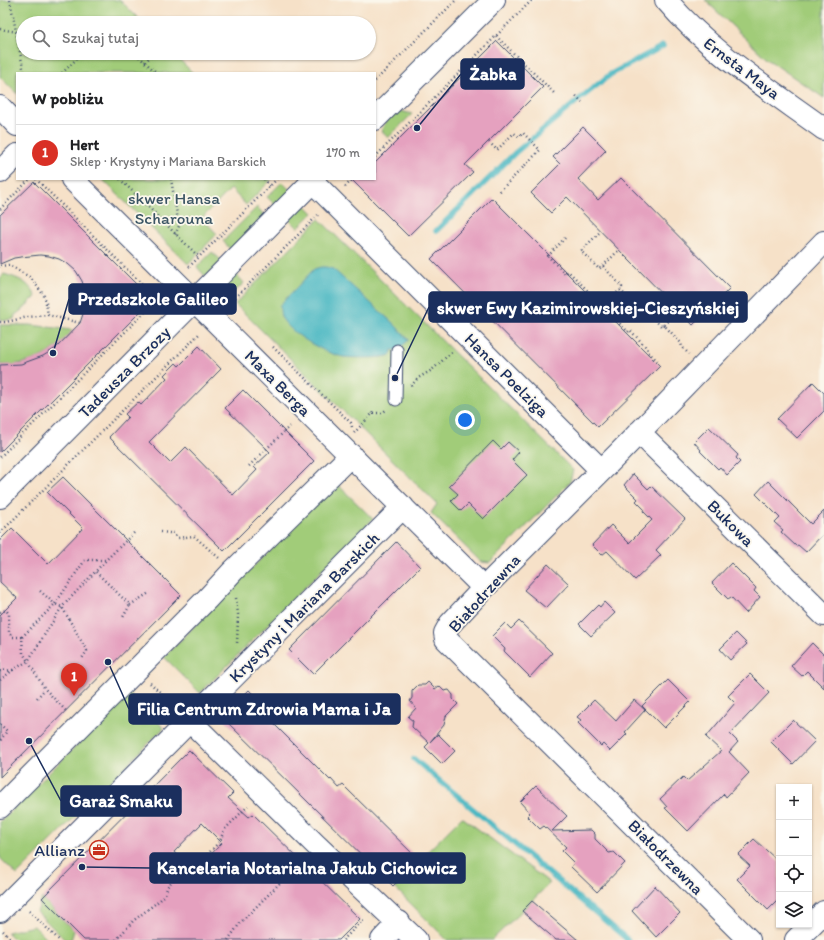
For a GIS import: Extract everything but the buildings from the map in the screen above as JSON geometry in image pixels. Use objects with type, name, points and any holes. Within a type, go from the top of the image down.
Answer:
[{"type":"street","points":[[376,118],[494,0]]},
{"type":"street","name":"Ernsta Maya","points":[[666,0],[706,42],[824,129]]},
{"type":"street","points":[[0,107],[16,123]]},
{"type":"street","points":[[0,172],[16,156]]},
{"type":"street","name":"Maxa Berga","points":[[73,180],[484,588]]},
{"type":"street","name":"Hansa Poelziga","points":[[313,180],[332,201],[602,470]]},
{"type":"street","name":"Tadeusza Brzozy","points":[[0,496],[195,301],[313,180]]},
{"type":"street","name":"Białodrzewna","points":[[749,940],[446,639],[445,633],[450,624],[484,588],[602,470],[824,242]]},
{"type":"street","name":"Bukowa","points":[[639,432],[824,614]]},
{"type":"street","points":[[0,807],[350,455]]},
{"type":"street","name":"Krystyny i Mariana Barskich","points":[[0,924],[17,895],[403,507]]},
{"type":"street","points":[[190,722],[416,940]]},
{"type":"street","points":[[796,940],[824,912]]},
{"type":"street","points":[[382,940],[399,922]]},
{"type":"lane","points":[[396,400],[397,350]]},
{"type":"path","points":[[0,29],[16,32],[10,0]]},
{"type":"path","points":[[376,80],[456,0]]},
{"type":"path","points":[[376,156],[532,0]]},
{"type":"path","points":[[496,36],[554,94]]},
{"type":"path","points":[[21,60],[24,72]]},
{"type":"path","points":[[63,72],[75,60]]},
{"type":"path","points":[[143,60],[155,72]]},
{"type":"path","points":[[576,96],[582,102]]},
{"type":"path","points":[[489,142],[497,150],[514,133],[519,137],[523,133],[540,150],[499,192]]},
{"type":"path","points":[[0,209],[29,180]]},
{"type":"path","points":[[37,180],[157,299],[198,335]]},
{"type":"path","points":[[121,180],[175,235],[199,257]]},
{"type":"path","points":[[171,180],[179,226],[175,235]]},
{"type":"path","points":[[265,180],[270,186]]},
{"type":"path","points":[[0,457],[276,180]]},
{"type":"path","points":[[0,533],[352,180]]},
{"type":"path","points":[[599,233],[581,251],[599,269],[618,251]]},
{"type":"path","points":[[565,238],[548,256],[566,274],[568,271],[588,292],[586,294],[605,313],[607,310],[628,332],[630,330],[647,348],[648,352],[660,363]]},
{"type":"path","points":[[0,266],[9,265],[31,278],[45,297],[48,315]]},
{"type":"path","points":[[602,266],[622,287],[608,302]]},
{"type":"path","points":[[620,290],[639,308],[641,306],[662,327],[664,325],[681,343],[682,347],[694,358]]},
{"type":"path","points":[[664,325],[678,311]]},
{"type":"path","points":[[0,322],[48,315],[80,323]]},
{"type":"path","points":[[126,326],[131,325]]},
{"type":"path","points":[[354,433],[372,412],[382,414],[418,378],[432,370],[455,349]]},
{"type":"path","points":[[249,466],[290,426]]},
{"type":"path","points":[[0,680],[28,661],[62,607],[136,530]]},
{"type":"path","points":[[161,532],[170,534],[172,532],[178,538],[194,536],[233,571],[236,577],[238,658],[243,668]]},
{"type":"path","points":[[0,612],[6,610],[9,614],[9,633],[13,637],[22,636],[55,604],[85,560],[107,560]]},
{"type":"path","points":[[96,572],[130,605]]},
{"type":"path","points":[[40,591],[55,604],[62,607],[87,651],[81,660]]},
{"type":"path","points":[[122,619],[130,605],[149,593]]},
{"type":"path","points":[[22,636],[23,653],[45,690],[66,711]]},
{"type":"path","points":[[137,669],[190,722]]},
{"type":"path","points":[[0,671],[13,670]]},
{"type":"path","points":[[36,698],[45,690]]},
{"type":"path","points":[[0,724],[7,731],[0,741]]},
{"type":"path","points":[[116,940],[133,921],[160,900],[164,895],[166,887],[172,881],[182,873],[192,870],[220,841],[224,830],[263,792]]},
{"type":"path","points":[[228,940],[240,923],[276,888],[294,865],[315,844]]},
{"type":"path","points":[[17,895],[24,907],[58,940]]},
{"type":"path","points":[[343,940],[378,904]]},
{"type":"path","points":[[0,924],[12,940]]},
{"type":"green space","points":[[0,0],[120,0],[136,16],[16,16],[16,60],[180,60],[192,72],[16,72],[16,93],[0,77]]},
{"type":"green space","points":[[705,0],[824,0],[824,98],[767,59]]},
{"type":"green space","points":[[401,111],[412,114],[388,138],[382,131],[384,124],[391,116]]},
{"type":"green space","name":"skwer Hansa Scharouna","points":[[103,180],[271,180],[246,205],[231,189],[202,218],[217,234],[188,264]]},
{"type":"green space","points":[[282,182],[291,191],[276,206],[267,197]]},
{"type":"green space","points":[[304,204],[313,213],[298,228],[289,219]]},
{"type":"green space","points":[[257,207],[266,217],[232,251],[223,241]]},
{"type":"green space","points":[[319,219],[573,470],[570,482],[490,563],[481,562],[431,513],[437,504],[235,304]],"holes":[[[332,269],[394,324],[391,355],[383,357],[343,357],[280,305],[308,276]]]},
{"type":"green space","points":[[212,252],[222,261],[206,277],[197,267]]},
{"type":"green space","points":[[235,273],[244,283],[228,298],[220,290]]},
{"type":"green space","points":[[4,274],[23,281],[36,296],[26,307],[15,315],[14,319],[0,319],[0,278]]},
{"type":"green space","points":[[0,325],[30,325],[73,330],[63,342],[43,356],[22,363],[0,365]]},
{"type":"green space","points":[[336,483],[373,519],[200,693],[164,657]]},
{"type":"green space","points":[[129,693],[164,728],[17,875],[0,858],[0,822]]},
{"type":"green space","points":[[462,817],[550,883],[492,940],[447,940],[393,886]]},
{"type":"green space","points":[[42,898],[74,931],[71,940],[65,940],[37,912]]},
{"type":"green space","points":[[34,926],[48,940],[15,940],[7,932]]},
{"type":"water","points":[[321,267],[333,269],[394,324],[409,340],[397,350],[392,350],[391,355],[374,358],[361,358],[344,357],[328,352],[302,338],[288,326],[282,318],[280,313],[280,305],[314,269]]},
{"type":"waterway","points":[[436,231],[516,152],[582,97],[611,74],[663,46]]},
{"type":"waterway","points":[[414,759],[628,940]]},
{"type":"place","name":"Żabka","points":[[417,128]]},
{"type":"place","name":"Przedszkole Galileo","points":[[53,353]]},
{"type":"place","name":"skwer Ewy Kazimirowskiej-Cieszyńskiej","points":[[395,378]]},
{"type":"place","name":"Filia Centrum Zdrowia Mama i Ja","points":[[108,662]]},
{"type":"place","name":"Hert","points":[[74,696]]},
{"type":"place","name":"Garaż Smaku","points":[[29,741]]},
{"type":"place","name":"Allianz","points":[[99,850]]},
{"type":"place","name":"Kancelaria Notarialna Jakub Cichowicz","points":[[82,867]]}]
